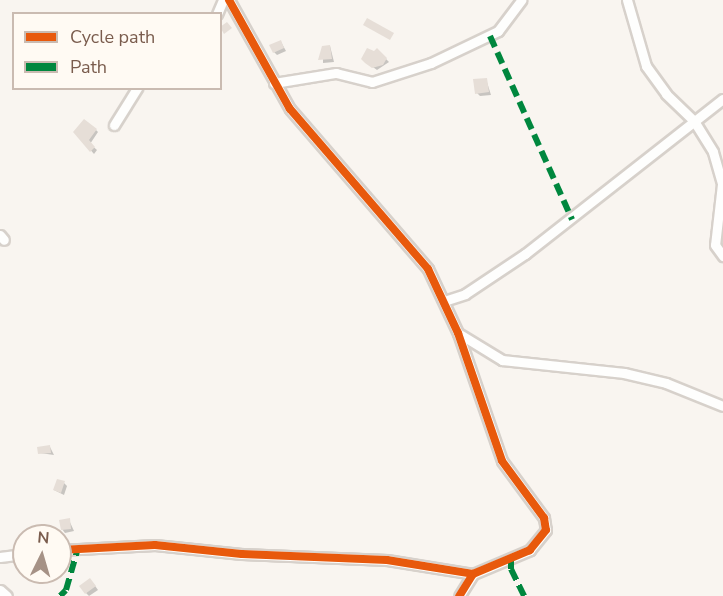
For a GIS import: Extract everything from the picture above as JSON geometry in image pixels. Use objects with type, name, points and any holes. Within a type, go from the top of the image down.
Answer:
[{"type":"street","points":[[72,549],[155,545],[242,554],[387,560],[473,573],[530,550],[546,530],[539,507],[502,461],[493,443],[458,333],[428,268],[316,140],[274,83],[229,0]]},
{"type":"street","points":[[274,83],[336,73],[372,82],[431,63],[498,32],[521,0]]},
{"type":"street","points":[[627,0],[646,66],[666,94],[694,121],[714,152],[720,173],[721,213],[715,245],[723,256]]},
{"type":"street","points":[[114,125],[136,90]]},
{"type":"street","points":[[444,301],[465,294],[525,254],[723,99]]},
{"type":"street","points":[[458,333],[502,360],[624,373],[666,383],[723,406]]},
{"type":"street","points":[[459,596],[473,573]]},
{"type":"street","points":[[0,590],[7,596]]},
{"type":"building","points":[[367,18],[394,33],[390,40],[363,25]]},
{"type":"building","points":[[227,22],[232,28],[224,34],[222,26]]},
{"type":"building","points":[[281,40],[284,48],[273,53],[269,45]]},
{"type":"building","points":[[330,45],[332,59],[318,60],[322,46]]},
{"type":"building","points":[[367,48],[374,51],[377,48],[387,58],[383,65],[372,68],[361,59]]},
{"type":"building","points":[[487,78],[489,92],[475,94],[473,79]]},
{"type":"building","points":[[84,119],[97,129],[89,140],[95,147],[90,152],[73,132]]},
{"type":"building","points":[[50,445],[51,453],[38,454],[37,447]]},
{"type":"building","points":[[57,479],[65,481],[61,493],[53,490]]},
{"type":"building","points":[[70,518],[71,524],[60,524],[59,520]]},
{"type":"building","points":[[90,578],[96,586],[85,594],[79,586]]},
{"type":"marked path","points":[[490,36],[572,219]]},
{"type":"marked path","points":[[60,596],[66,590],[78,548]]},
{"type":"marked path","points":[[511,558],[511,569],[524,596]]},
{"type":"cycle path","points":[[229,0],[290,109],[428,269],[458,333],[502,461],[544,518],[546,530],[530,550],[473,574],[459,596]]},
{"type":"cycle path","points":[[72,549],[155,545],[242,554],[387,560],[473,574]]}]
